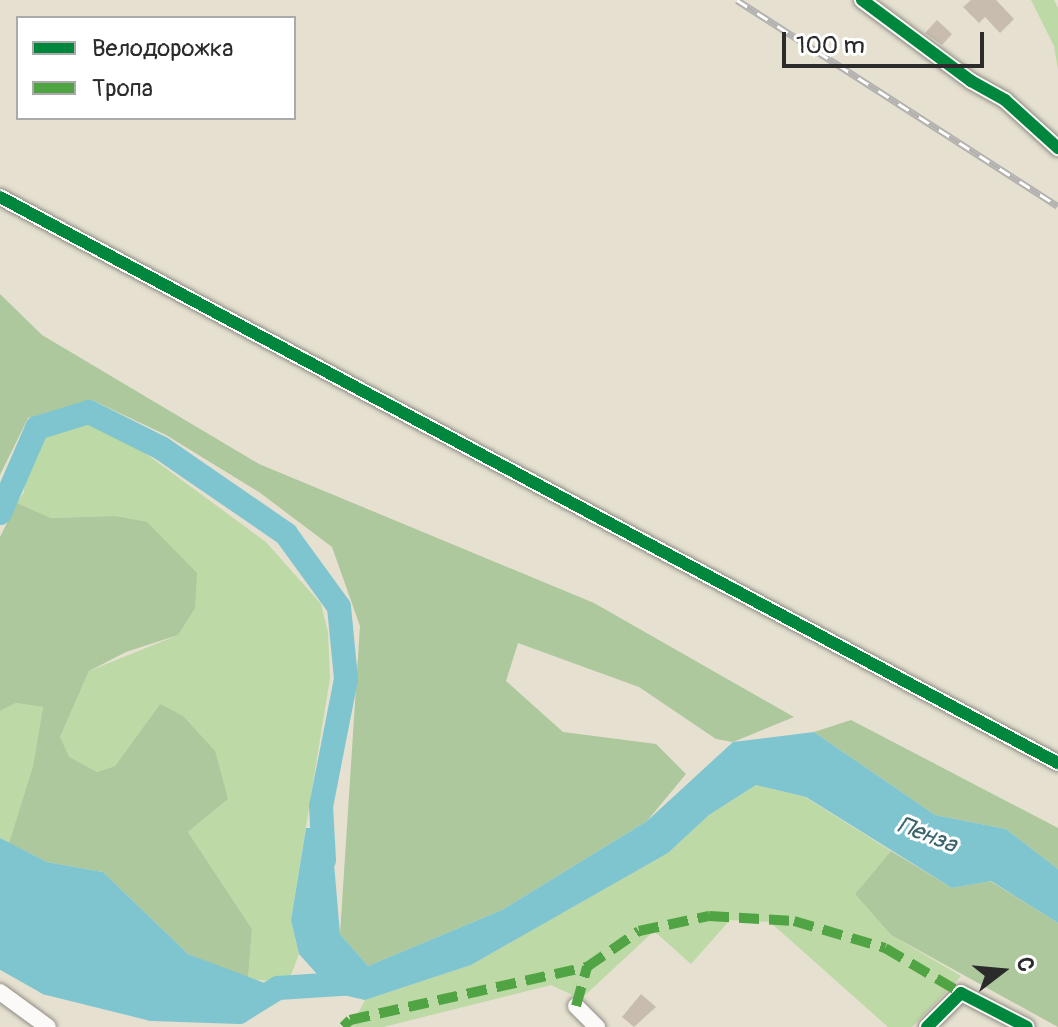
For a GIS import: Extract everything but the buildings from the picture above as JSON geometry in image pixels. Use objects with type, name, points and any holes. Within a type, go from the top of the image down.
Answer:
[{"type":"street","points":[[862,0],[1005,100],[1058,148]]},
{"type":"street","points":[[0,197],[1058,763]]},
{"type":"street","points":[[0,992],[48,1027]]},
{"type":"street","points":[[927,1027],[961,993],[1027,1027]]},
{"type":"street","points":[[576,1006],[597,1027]]},
{"type":"green space","points":[[1031,0],[1054,0],[1058,8],[1058,70],[1054,46]]},
{"type":"green space","points":[[0,294],[42,335],[259,464],[594,603],[794,717],[733,742],[716,739],[639,687],[518,643],[506,681],[563,732],[656,744],[686,774],[647,821],[502,910],[368,966],[340,934],[360,626],[332,547],[259,492],[166,435],[92,400],[28,418],[0,475]]},
{"type":"green space","points":[[73,425],[99,425],[134,445],[266,542],[321,604],[328,632],[330,678],[291,919],[299,954],[288,983],[248,979],[252,929],[188,832],[228,799],[160,704],[115,766],[97,772],[68,757],[60,737],[89,671],[178,635],[115,516],[51,518],[17,503],[24,492],[26,468],[44,434]]},
{"type":"green space","points":[[17,503],[51,518],[115,516],[147,522],[197,573],[195,608],[178,635],[126,652],[89,671],[60,737],[69,757],[97,772],[115,766],[160,704],[183,716],[215,751],[228,799],[188,832],[252,929],[248,979],[188,954],[103,872],[47,862],[9,843],[33,766],[43,707],[16,703],[0,711],[0,537]]},
{"type":"green space","points":[[16,703],[43,707],[33,766],[9,843],[0,838],[0,711]]},
{"type":"green space","points":[[851,720],[1058,828],[1058,869],[1006,829],[935,815],[814,732]]},
{"type":"green space","points":[[756,785],[805,797],[891,851],[855,894],[891,935],[961,976],[912,1027],[888,1027],[770,922],[730,920],[691,964],[654,931],[581,999],[551,985],[383,1027],[351,1027],[365,1000],[471,965],[668,853],[709,815]]},
{"type":"green space","points":[[891,851],[952,888],[990,881],[1058,923],[1058,1027],[891,935],[855,894]]},
{"type":"water","name":"Пенза","points":[[814,732],[935,815],[1006,829],[1058,869],[1058,923],[991,881],[952,888],[806,797],[756,785],[709,815],[668,853],[471,965],[365,1000],[334,993],[299,954],[291,920],[306,828],[331,828],[340,934],[368,966],[502,910],[647,821],[733,742]]},
{"type":"water","points":[[0,838],[47,862],[103,872],[188,954],[278,988],[239,1012],[152,1009],[48,983],[0,956]]},
{"type":"waterway","points":[[0,513],[37,428],[89,412],[161,448],[286,534],[339,607],[346,679],[321,806],[324,860]]},
{"type":"waterway","points":[[0,956],[48,983],[152,1009],[239,1012],[278,988],[356,983]]},
{"type":"railway","points":[[737,0],[1058,206]]},
{"type":"marked path","points":[[343,1027],[350,1020],[587,967],[639,931],[709,916],[794,921],[885,948],[961,993]]},
{"type":"marked path","points":[[576,1006],[587,967]]},
{"type":"cycle path","points":[[862,0],[971,81],[1005,100],[1058,148]]},
{"type":"cycle path","points":[[0,197],[1058,763]]},
{"type":"cycle path","points":[[927,1027],[961,993],[1027,1027]]}]
